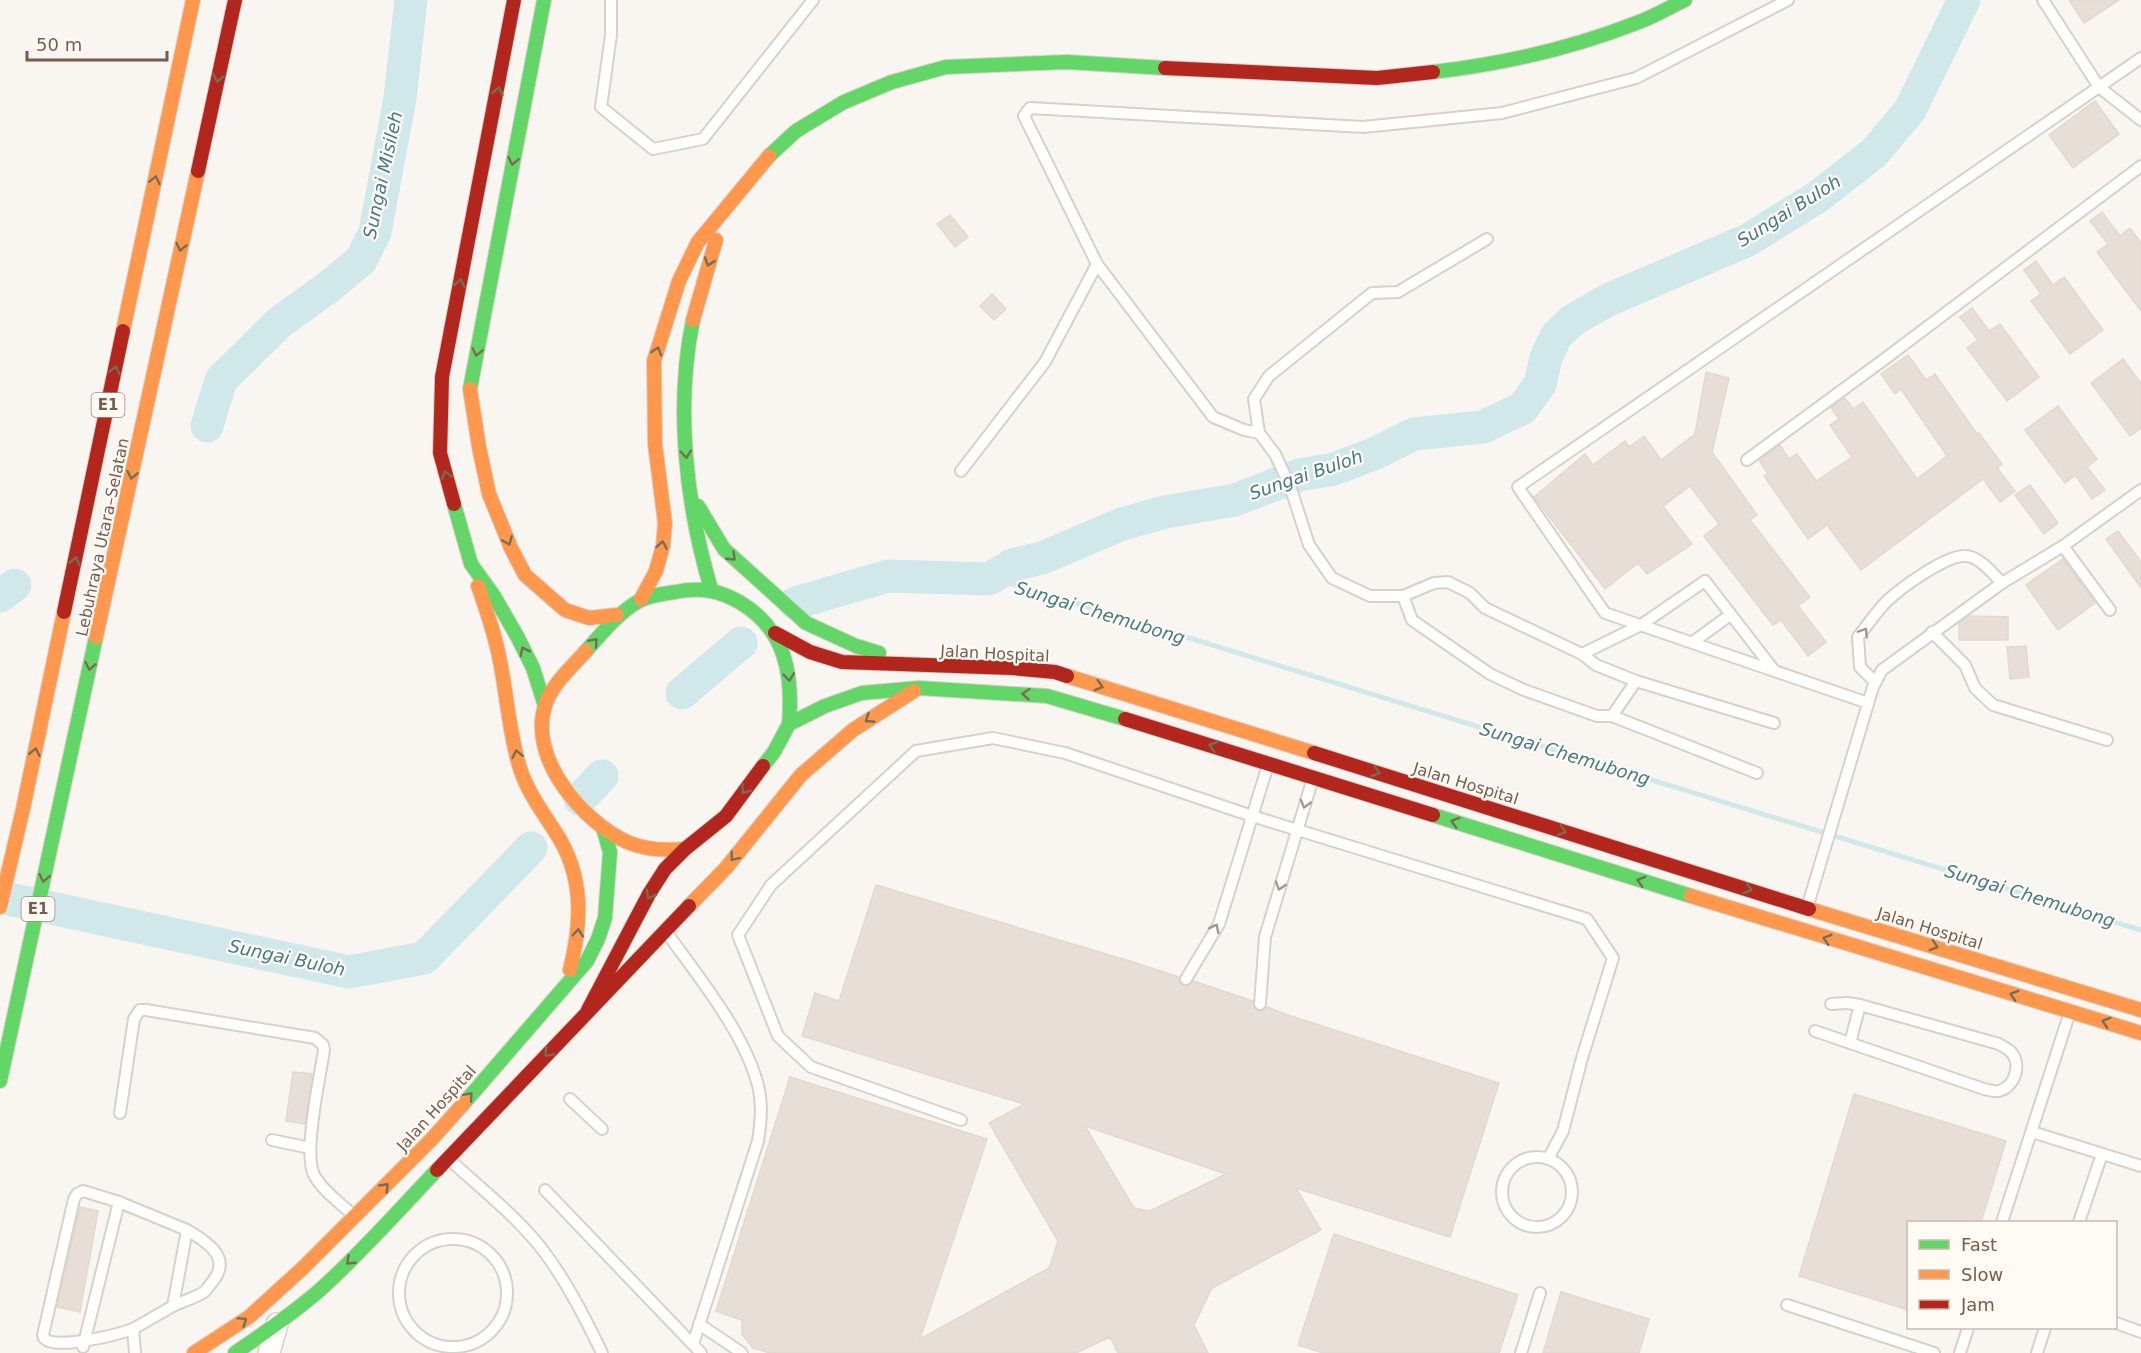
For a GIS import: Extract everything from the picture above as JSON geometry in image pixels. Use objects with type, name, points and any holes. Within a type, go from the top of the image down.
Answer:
[{"type":"main road","name":"Lebuhraya Utara–Selatan","points":[[0,908],[23,809],[193,0]]},
{"type":"main road","name":"Lebuhraya Utara–Selatan","points":[[0,1081],[235,0]]},
{"type":"main road","points":[[514,0],[500,84],[442,377],[440,453],[471,564],[497,645],[520,768],[532,799],[563,844],[574,870],[581,899],[578,941],[563,990]]},
{"type":"main road","points":[[544,0],[470,386],[489,494],[511,548],[525,575],[565,609],[589,618],[617,615]]},
{"type":"main road","points":[[641,599],[656,571],[663,546],[665,523],[655,444],[654,361],[679,281],[698,242],[764,160],[796,131],[844,102],[892,82],[946,67],[1067,62],[1377,78],[1476,67],[1559,49],[1640,22],[1685,0]]},
{"type":"main road","points":[[711,589],[698,544],[689,491],[684,432],[688,347],[701,286],[728,206]]},
{"type":"main road","points":[[689,491],[724,549],[806,623],[856,646],[923,665]]},
{"type":"main road","points":[[471,564],[494,596],[533,668],[545,706],[542,735],[551,766],[560,783],[604,831],[640,848],[669,852],[685,849]]},
{"type":"main road","points":[[545,706],[568,672],[617,615],[641,599],[686,589],[711,589],[745,604],[775,633],[788,669],[792,703],[789,724]]},
{"type":"main road","name":"Jalan Hospital","points":[[775,633],[810,652],[842,663],[1012,668],[1055,672],[1807,908],[2141,1010]]},
{"type":"main road","points":[[789,724],[825,706],[862,693],[919,688],[1047,696],[1269,763],[1800,931],[2141,1033]]},
{"type":"main road","name":"Jalan Hospital","points":[[194,1353],[249,1317],[355,1217],[440,1149],[588,1010],[726,868],[801,775],[853,730],[919,688]]},
{"type":"main road","name":"Jalan Hospital","points":[[588,1010],[649,894],[665,869],[685,849],[726,816],[774,752],[789,724]]},
{"type":"main road","points":[[773,775],[774,752]]},
{"type":"main road","points":[[750,837],[762,803]]},
{"type":"main road","name":"Jalan Hospital","points":[[235,1353],[320,1290],[363,1249],[587,961],[605,918],[610,852],[604,831]]},
{"type":"street","points":[[270,1353],[277,1324]]},
{"type":"lane","points":[[610,0],[611,35],[601,107],[653,149],[703,139],[813,0]]},
{"type":"lane","points":[[1259,433],[1244,430],[1214,417],[1097,264],[1024,116],[1030,108],[1363,127],[1502,113],[1636,78],[1788,0]]},
{"type":"lane","points":[[2043,0],[2099,87],[2141,120]]},
{"type":"lane","points":[[1868,703],[1605,613],[1518,487],[2141,58]]},
{"type":"lane","points":[[1747,460],[2141,166]]},
{"type":"lane","points":[[1487,239],[1398,292],[1372,293],[1269,376],[1254,399],[1259,433],[1280,463],[1309,545],[1332,578],[1370,596],[1403,596],[1434,583],[1448,582],[1470,593],[1485,608],[1581,654],[1596,665],[1636,681],[1774,723]]},
{"type":"lane","points":[[961,471],[1045,362],[1097,264]]},
{"type":"lane","points":[[1800,931],[1868,703],[1882,669],[2002,583],[2063,546],[2141,490]]},
{"type":"lane","points":[[2063,546],[2110,610]]},
{"type":"lane","points":[[1875,682],[1860,667],[1858,638],[1887,602],[1915,579],[1952,558],[1967,555],[1980,562],[2002,583]]},
{"type":"lane","points":[[1581,654],[1641,625],[1705,580],[1774,669]]},
{"type":"lane","points":[[1403,596],[1412,620],[1490,674],[1524,690],[1597,716],[1612,716],[1757,773]]},
{"type":"lane","points":[[1693,642],[1730,615]]},
{"type":"lane","points":[[1932,632],[1965,665],[1976,688],[1993,705],[2107,740]]},
{"type":"lane","points":[[1612,716],[1636,681]]},
{"type":"lane","points":[[961,1120],[811,1067],[778,1036],[738,935],[771,885],[915,751],[993,738],[1065,753],[1252,816],[1587,919],[1613,958],[1582,1058],[1563,1131],[1548,1159]]},
{"type":"lane","points":[[1186,979],[1219,924],[1277,741]]},
{"type":"lane","points":[[1260,1004],[1265,937],[1320,755]]},
{"type":"lane","points":[[665,930],[718,1004],[747,1055],[757,1083],[762,1112],[758,1141],[693,1344]]},
{"type":"lane","points":[[2002,1221],[2077,989]]},
{"type":"lane","points":[[1815,1031],[1984,1089],[1998,1092],[2008,1086],[2015,1076],[2017,1065],[2011,1053],[1999,1044],[1860,1005],[1831,1004]]},
{"type":"lane","points":[[1850,1043],[1860,1005]]},
{"type":"lane","points":[[120,1113],[134,1019],[141,1010],[315,1038],[323,1045],[324,1050],[310,1148],[310,1166],[315,1177],[355,1217]]},
{"type":"lane","points":[[570,1100],[602,1129]]},
{"type":"lane","points":[[2032,1132],[2141,1166]]},
{"type":"lane","points":[[272,1140],[310,1148]]},
{"type":"lane","points":[[440,1149],[544,1251],[582,1313],[602,1353]]},
{"type":"lane","points":[[2079,1221],[2102,1154]]},
{"type":"lane","points":[[1525,1158],[1548,1159],[1558,1164],[1566,1173],[1570,1183],[1569,1206],[1554,1222],[1543,1226],[1521,1223],[1511,1216],[1505,1206],[1502,1195],[1507,1173],[1525,1158]]},
{"type":"lane","points":[[545,1190],[701,1353]]},
{"type":"lane","points":[[88,1191],[187,1230],[216,1252],[220,1263],[217,1276],[205,1291],[133,1329],[83,1347],[48,1347],[43,1335],[77,1194],[88,1191]]},
{"type":"lane","points":[[83,1347],[119,1202]]},
{"type":"lane","points":[[173,1306],[187,1230]]},
{"type":"lane","points":[[449,1239],[467,1240],[483,1248],[496,1259],[505,1275],[508,1293],[506,1310],[498,1326],[471,1350],[432,1344],[417,1334],[405,1320],[399,1302],[399,1284],[405,1267],[416,1252],[432,1243],[449,1239]]},
{"type":"lane","points":[[1521,1353],[1540,1293]]},
{"type":"lane","points":[[1787,1305],[1934,1353]]},
{"type":"lane","points":[[699,1324],[742,1353]]},
{"type":"lane","points":[[2117,1324],[2141,1332]]},
{"type":"lane","points":[[133,1329],[135,1353]]},
{"type":"lane","points":[[1960,1353],[1968,1329]]},
{"type":"lane","points":[[2037,1353],[2045,1329]]},
{"type":"building","points":[[2069,0],[2119,0],[2084,23]]},
{"type":"building","points":[[2095,101],[2119,134],[2073,168],[2049,135]]},
{"type":"building","points":[[2102,212],[2120,236],[2130,228],[2141,243],[2141,311],[2097,252],[2108,244],[2090,221]]},
{"type":"building","points":[[950,215],[968,237],[955,247],[937,224]]},
{"type":"building","points":[[2036,261],[2053,285],[2064,277],[2103,330],[2070,354],[2031,301],[2041,294],[2024,270]]},
{"type":"building","points":[[992,294],[1006,309],[994,320],[980,306]]},
{"type":"building","points":[[1972,308],[1989,331],[2000,324],[2039,377],[2007,401],[1967,348],[1978,340],[1960,317]]},
{"type":"building","points":[[1908,355],[1926,380],[1935,374],[1977,434],[1979,433],[2002,464],[1997,468],[2015,491],[2000,502],[1983,479],[1861,570],[1827,525],[1808,539],[1764,476],[1768,474],[1759,460],[1780,445],[1789,459],[1797,454],[1816,481],[1852,457],[1830,425],[1839,419],[1831,408],[1845,398],[1853,409],[1863,402],[1917,479],[1947,456],[1901,389],[1895,394],[1881,374]]},
{"type":"building","points":[[2123,359],[2141,383],[2141,428],[2130,436],[2091,383]]},
{"type":"building","points":[[1706,372],[1729,378],[1712,452],[1757,515],[1750,520],[1810,597],[1798,606],[1826,642],[1808,656],[1781,620],[1773,625],[1704,536],[1719,524],[1690,486],[1663,506],[1692,544],[1647,574],[1638,563],[1605,589],[1534,497],[1585,454],[1593,465],[1625,441],[1629,447],[1644,436],[1661,460],[1695,434]]},
{"type":"building","points":[[2058,406],[2097,459],[2087,467],[2105,490],[2092,499],[2075,475],[2065,483],[2025,430]]},
{"type":"building","points":[[2030,485],[2058,523],[2044,534],[2015,495]]},
{"type":"building","points":[[2118,531],[2141,562],[2141,588],[2106,539]]},
{"type":"building","points":[[2063,559],[2095,603],[2058,630],[2026,585]]},
{"type":"building","points":[[1969,616],[2008,617],[2008,640],[1959,640],[1959,623]]},
{"type":"building","points":[[2026,646],[2029,677],[2010,679],[2007,647]]},
{"type":"building","points":[[876,885],[1179,977],[1179,982],[1183,986],[1189,986],[1193,981],[1253,1001],[1254,1008],[1259,1011],[1267,1007],[1499,1083],[1450,1237],[1296,1188],[1321,1230],[1212,1288],[1194,1325],[1208,1353],[1118,1353],[1110,1337],[1076,1353],[770,1353],[753,1348],[742,1334],[742,1320],[716,1311],[790,1077],[987,1139],[920,1339],[1049,1268],[1058,1241],[989,1123],[1024,1104],[802,1036],[815,993],[839,1001]],"holes":[[[1085,1126],[1226,1174],[1150,1211],[1134,1208]]]},
{"type":"building","points":[[293,1072],[312,1074],[305,1124],[286,1121]]},
{"type":"building","points":[[1854,1094],[2006,1141],[1981,1221],[1907,1221],[1907,1310],[1799,1276]]},
{"type":"building","points":[[80,1207],[98,1211],[80,1312],[57,1307]]},
{"type":"building","points":[[1334,1234],[1518,1295],[1499,1353],[1323,1353],[1298,1345]]},
{"type":"building","points":[[1561,1292],[1649,1319],[1639,1353],[1543,1353]]},
{"type":"waterway","name":"Sungai Misileh","points":[[207,426],[221,380],[280,322],[330,286],[361,260],[375,232],[400,98],[411,0]]},
{"type":"waterway","name":"Sungai Buloh","points":[[795,603],[888,576],[989,579],[1012,565],[1042,558],[1122,524],[1165,512],[1235,500],[1299,475],[1334,469],[1376,453],[1414,434],[1483,427],[1523,408],[1540,384],[1546,358],[1556,336],[1573,320],[1608,300],[1748,240],[1816,198],[1874,153],[1910,110],[1964,0]]},
{"type":"waterway","name":"Sungai Chemubong","points":[[989,579],[1013,584],[2141,930]]},
{"type":"waterway","name":"Sungai Misileh","points":[[0,596],[15,585]]},
{"type":"waterway","name":"Sungai Buloh","points":[[682,693],[741,643]]},
{"type":"waterway","name":"Sungai Buloh","points":[[580,799],[602,776]]},
{"type":"waterway","name":"Sungai Buloh","points":[[0,897],[349,972],[424,958],[531,848]]},
{"type":"traffic: fast","points":[[470,389],[544,0]]},
{"type":"traffic: fast","points":[[1433,72],[1512,60],[1589,40],[1639,22],[1685,0]]},
{"type":"traffic: fast","points":[[769,156],[796,131],[844,102],[892,82],[946,67],[1067,62],[1165,68]]},
{"type":"traffic: fast","points":[[693,320],[685,387],[686,455],[695,523],[711,589]]},
{"type":"traffic: fast","points":[[454,504],[471,564],[494,596],[517,636],[533,668],[545,706]]},
{"type":"traffic: fast","points":[[698,506],[724,549],[806,623],[856,646],[879,653]]},
{"type":"traffic: fast","points":[[586,651],[617,617],[643,599],[693,590],[725,595],[756,614],[777,640],[783,655],[790,688],[789,724]]},
{"type":"traffic: fast","points":[[0,1081],[96,637]]},
{"type":"traffic: fast","points":[[763,766],[774,752],[789,724],[825,706],[862,693],[919,688],[1047,696],[1125,719]]},
{"type":"traffic: fast","points":[[1433,815],[1691,896]]},
{"type":"traffic: fast","points":[[465,1102],[587,961],[605,918],[610,852],[604,831]]},
{"type":"traffic: fast","points":[[235,1353],[290,1315],[321,1289],[366,1246],[437,1170]]},
{"type":"traffic: slow","points":[[123,331],[193,0]]},
{"type":"traffic: slow","points":[[641,599],[656,571],[663,546],[665,523],[655,444],[654,361],[679,281],[698,242],[769,156]]},
{"type":"traffic: slow","points":[[96,637],[198,171]]},
{"type":"traffic: slow","points":[[693,320],[716,240]]},
{"type":"traffic: slow","points":[[470,389],[489,494],[511,548],[525,575],[565,610],[589,618],[617,615]]},
{"type":"traffic: slow","points":[[478,586],[498,651],[513,739],[522,774],[565,849],[572,866],[576,883],[578,917],[570,970]]},
{"type":"traffic: slow","points":[[0,907],[64,612]]},
{"type":"traffic: slow","points":[[586,651],[557,684],[545,706],[542,726],[544,746],[552,767],[577,804],[610,833],[641,847],[663,850],[685,849]]},
{"type":"traffic: slow","points":[[1067,676],[1314,753]]},
{"type":"traffic: slow","points":[[689,906],[726,868],[801,775],[853,730],[914,691]]},
{"type":"traffic: slow","points":[[1691,896],[2141,1033]]},
{"type":"traffic: slow","points":[[1809,909],[2141,1010]]},
{"type":"traffic: slow","points":[[194,1353],[249,1317],[304,1267],[431,1140],[465,1102]]},
{"type":"traffic: jam","points":[[198,171],[235,0]]},
{"type":"traffic: jam","points":[[454,504],[440,453],[442,377],[514,0]]},
{"type":"traffic: jam","points":[[1165,68],[1377,78],[1433,72]]},
{"type":"traffic: jam","points":[[64,612],[123,331]]},
{"type":"traffic: jam","points":[[775,633],[810,652],[842,662],[1012,668],[1055,672],[1067,676]]},
{"type":"traffic: jam","points":[[1125,719],[1433,815]]},
{"type":"traffic: jam","points":[[1314,753],[1809,909]]},
{"type":"traffic: jam","points":[[588,1010],[649,894],[665,869],[685,849],[726,816],[763,766]]},
{"type":"traffic: jam","points":[[437,1170],[689,906]]}]
